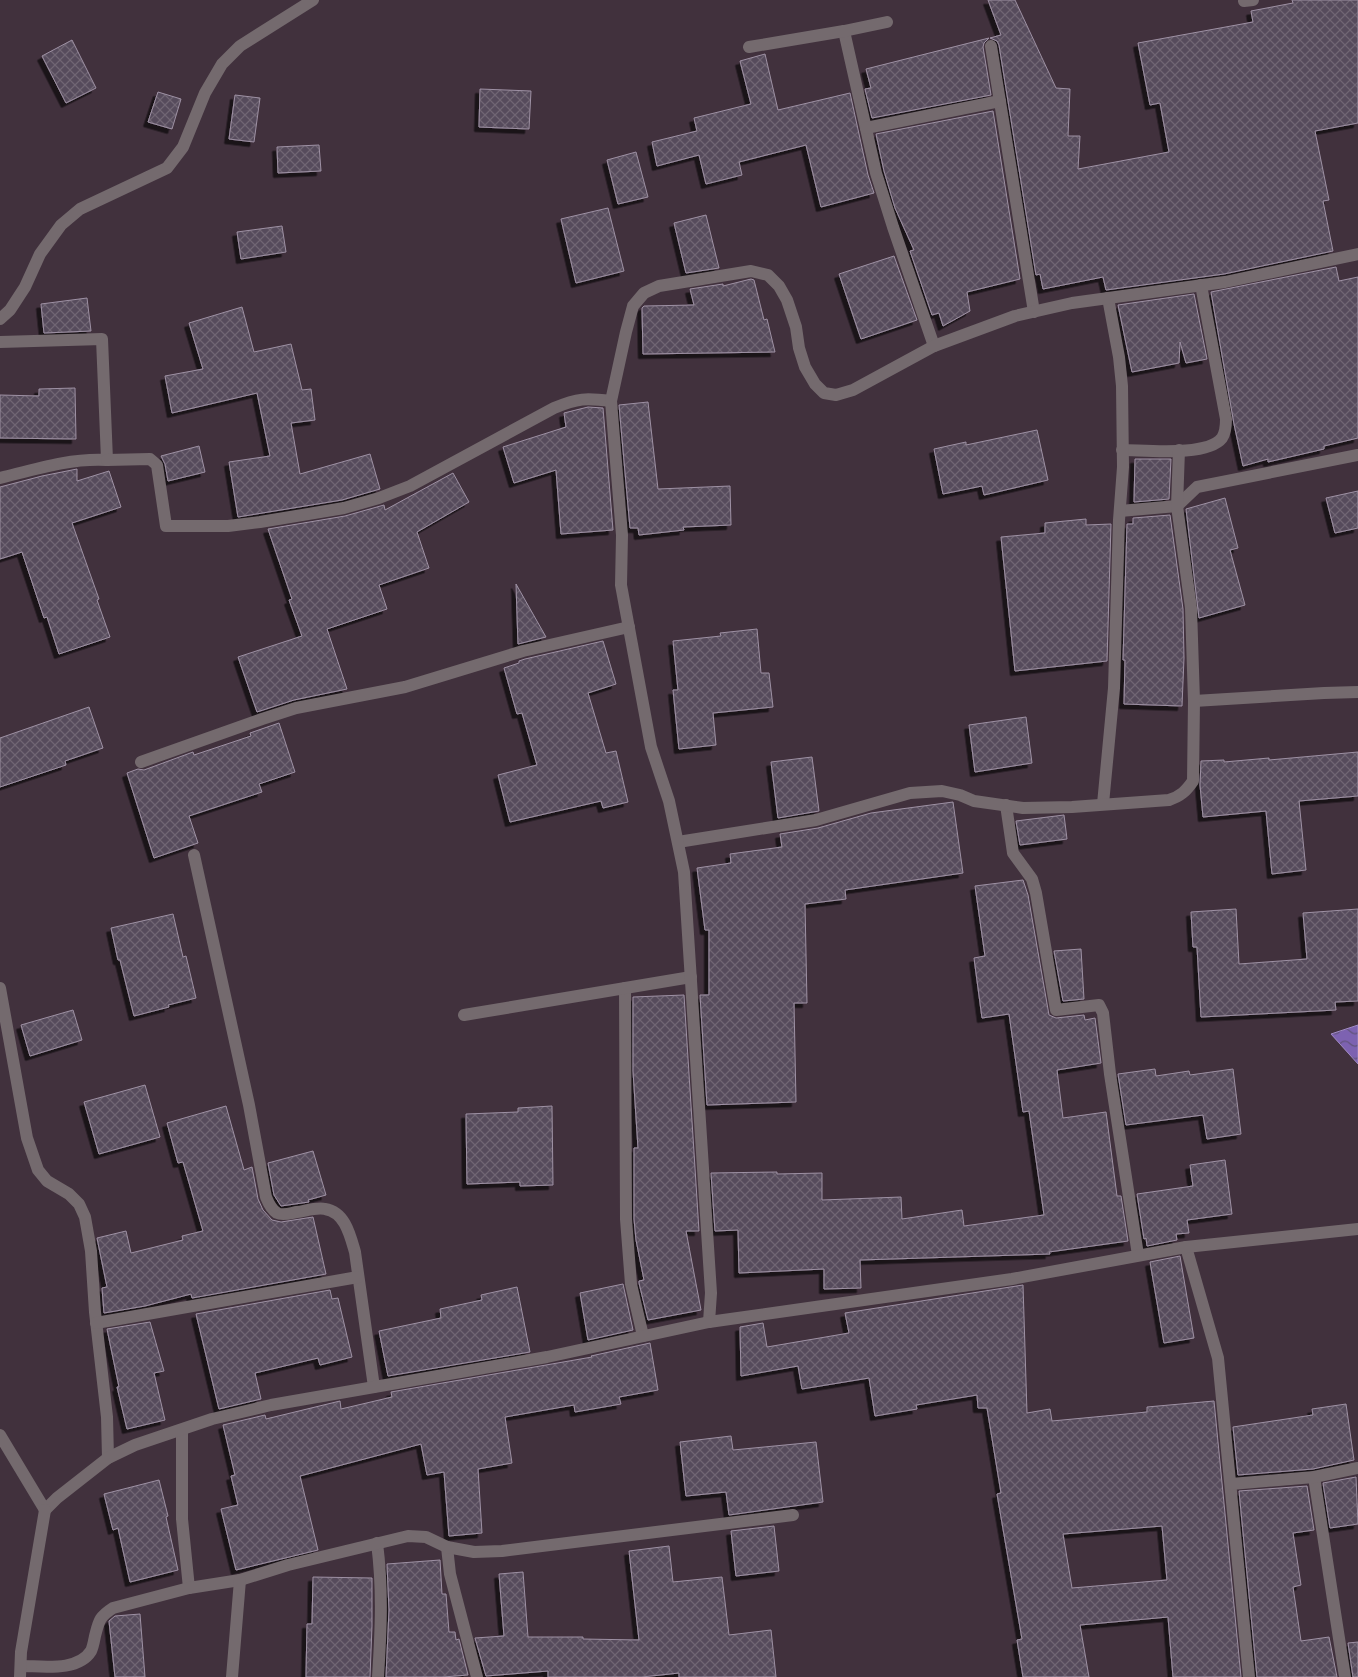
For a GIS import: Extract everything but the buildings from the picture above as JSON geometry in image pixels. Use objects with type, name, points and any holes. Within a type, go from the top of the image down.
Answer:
[{"type":"street","points":[[0,319],[10,310],[25,287],[40,254],[61,225],[80,209],[167,168],[183,147],[205,93],[222,64],[240,46],[314,0]]},
{"type":"street","points":[[748,47],[886,22]]},
{"type":"street","points":[[844,31],[876,173],[934,346]]},
{"type":"street","points":[[991,46],[1034,312]]},
{"type":"street","points":[[866,128],[1000,101]]},
{"type":"street","points":[[709,1322],[711,1293],[684,872],[669,801],[652,747],[621,585],[622,535],[611,401],[633,306],[644,293],[659,286],[751,271],[768,275],[779,286],[787,300],[796,327],[799,348],[805,367],[815,384],[824,393],[836,395],[853,390],[934,346],[1015,316],[1072,303],[1225,282],[1358,254]]},
{"type":"street","points":[[1122,450],[1200,449],[1214,444],[1222,438],[1226,430],[1226,419],[1201,285]]},
{"type":"street","points":[[1103,804],[1114,688],[1122,450],[1122,386],[1119,357],[1108,298]]},
{"type":"street","points":[[0,342],[102,339],[107,460]]},
{"type":"street","points":[[0,478],[65,462],[88,459],[150,460],[157,465],[166,526],[228,526],[344,508],[379,498],[410,486],[554,408],[573,400],[589,398],[611,401]]},
{"type":"street","points":[[678,842],[816,820],[900,795],[924,790],[942,791],[960,795],[974,801],[1038,808],[1169,800],[1186,791],[1193,780],[1194,701],[1191,608],[1177,506],[1179,450]]},
{"type":"street","points":[[1120,511],[1177,506],[1197,487],[1358,455]]},
{"type":"street","points":[[142,762],[296,708],[405,687],[523,651],[629,627]]},
{"type":"street","points":[[1194,701],[1358,692]]},
{"type":"street","points":[[1006,806],[1013,853],[1032,879],[1036,893],[1056,1010],[1099,1005],[1103,1013],[1110,1074],[1138,1255]]},
{"type":"street","points":[[194,855],[249,1105],[266,1197],[270,1206],[277,1213],[284,1214],[324,1208],[335,1213],[349,1231],[355,1252],[374,1387]]},
{"type":"street","points":[[464,1015],[691,977]]},
{"type":"street","points":[[0,988],[27,1138],[38,1170],[47,1181],[69,1194],[79,1204],[85,1217],[91,1251],[96,1323],[107,1417],[108,1458]]},
{"type":"street","points":[[624,988],[626,1219],[631,1284],[643,1336]]},
{"type":"street","points":[[45,1510],[108,1458],[135,1445],[212,1419],[263,1407],[548,1357],[709,1322],[1012,1279],[1186,1247],[1358,1229]]},
{"type":"street","points":[[1186,1247],[1218,1358],[1249,1677]]},
{"type":"street","points":[[96,1323],[358,1277]]},
{"type":"street","points":[[182,1430],[182,1519],[189,1588]]},
{"type":"street","points":[[0,1435],[45,1510],[21,1652],[21,1671],[64,1666],[82,1660],[91,1651],[98,1621],[113,1608],[189,1588],[240,1580],[288,1565],[408,1536],[426,1537],[447,1547],[474,1552],[502,1551],[793,1515]]},
{"type":"street","points":[[1231,1484],[1314,1477],[1358,1468]]},
{"type":"street","points":[[1314,1477],[1345,1677]]},
{"type":"street","points":[[377,1543],[382,1609],[378,1677]]},
{"type":"street","points":[[447,1547],[450,1574],[476,1677]]},
{"type":"street","points":[[232,1677],[240,1580]]},
{"type":"water","points":[[1358,1025],[1358,1064],[1331,1034]]}]
